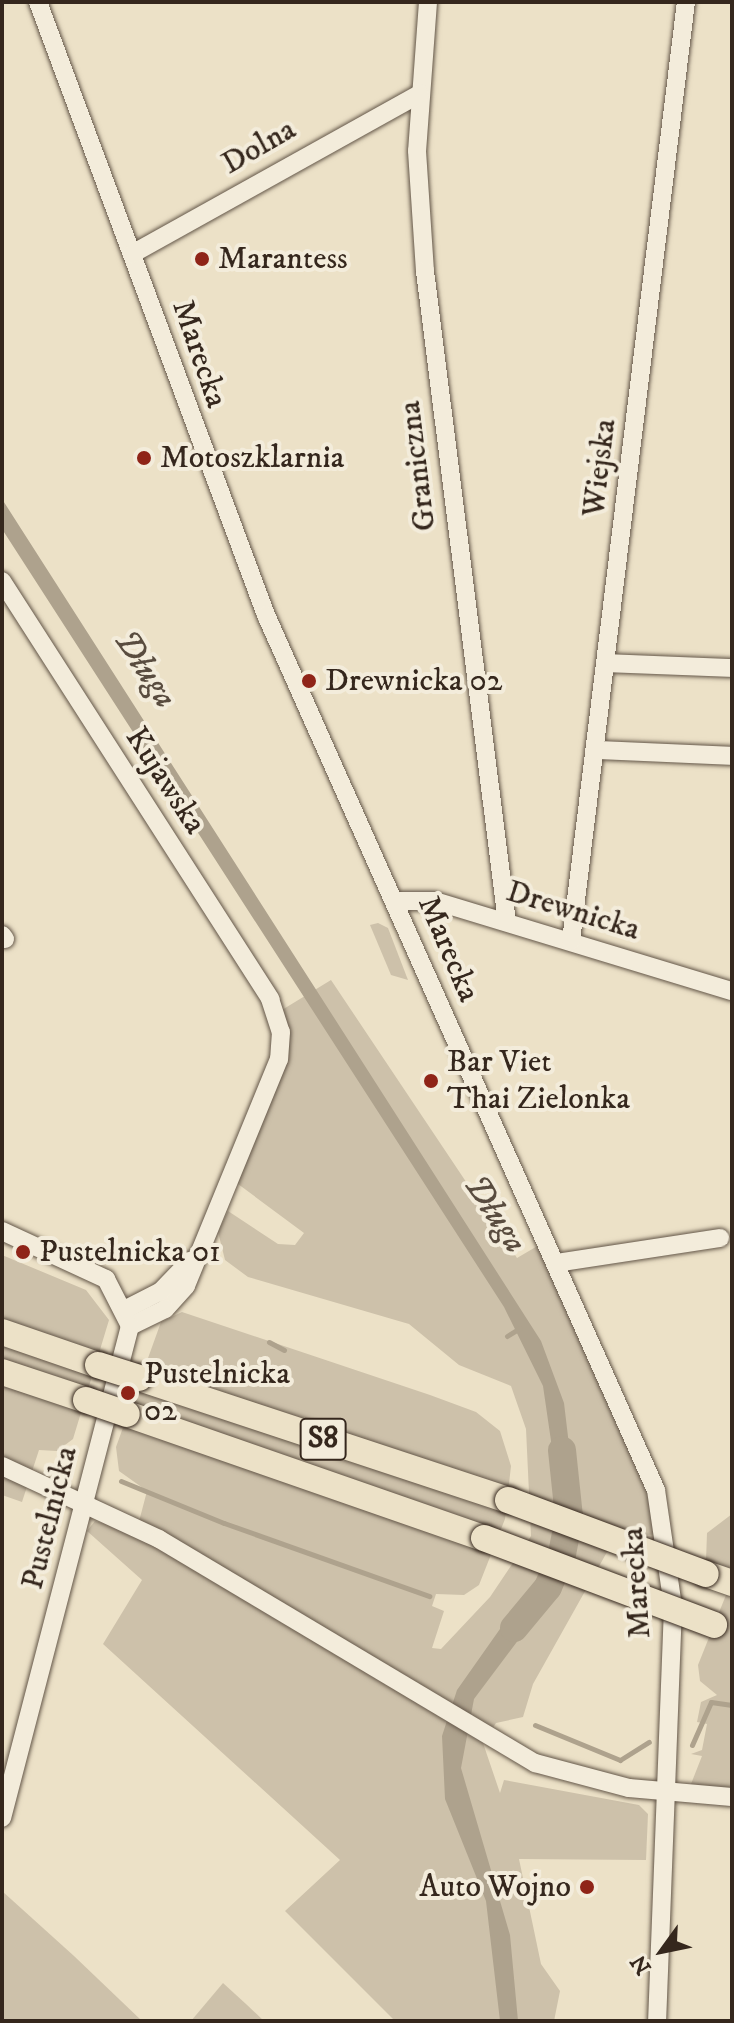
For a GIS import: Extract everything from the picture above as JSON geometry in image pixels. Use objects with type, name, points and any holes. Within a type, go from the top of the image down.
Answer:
[{"type":"highway","name":"S8","points":[[2,1332],[508,1500],[732,1583]]},
{"type":"highway","name":"S8","points":[[2,1372],[484,1538],[723,1628]]},
{"type":"street","name":"Marecka","points":[[38,2],[261,602],[644,1459],[667,1534],[673,1607],[657,2021]]},
{"type":"street","name":"Graniczna","points":[[428,2],[419,94],[425,271],[475,689],[507,922]]},
{"type":"street","name":"Wiejska","points":[[571,941],[686,2]]},
{"type":"street","name":"Dolna","points":[[132,254],[419,94]]},
{"type":"street","name":"Kujawska","points":[[2,581],[277,1013],[279,1059],[192,1260],[128,1318]]},
{"type":"street","points":[[607,663],[732,668]]},
{"type":"street","points":[[596,750],[732,756]]},
{"type":"street","name":"Drewnicka","points":[[395,901],[435,901],[732,991]]},
{"type":"street","points":[[2,1231],[95,1271],[128,1318]]},
{"type":"street","points":[[556,1263],[720,1238]]},
{"type":"street","name":"Pustelnicka","points":[[2,1818],[85,1499],[128,1318]]},
{"type":"street","points":[[2,1466],[85,1499],[486,1737],[587,1780],[666,1792],[732,1797]]},
{"type":"shaded area","points":[[2,499],[541,1341],[564,1403],[574,1487],[557,1482],[543,1386],[504,1307],[2,529]]},
{"type":"shaded area","points":[[378,923],[388,928],[408,980],[391,975],[370,925]]},
{"type":"shaded area","points":[[331,980],[517,1258],[546,1241],[667,1534],[616,1536],[533,1684],[523,1717],[496,1723],[483,1743],[500,1793],[504,1780],[639,1805],[648,1814],[646,1860],[519,1859],[541,1964],[560,1991],[554,2021],[395,2021],[285,1911],[340,1860],[103,1644],[142,1580],[87,1531],[95,1521],[136,1533],[147,1491],[119,1471],[116,1447],[161,1322],[182,1312],[476,1412],[500,1431],[511,1466],[505,1519],[479,1585],[464,1595],[436,1594],[432,1606],[444,1611],[432,1648],[441,1649],[490,1597],[531,1536],[526,1429],[511,1386],[459,1365],[409,1324],[248,1277],[225,1260],[218,1232],[228,1211],[278,1244],[295,1245],[304,1233],[238,1184],[235,1167],[279,1059],[277,1013]]},
{"type":"shaded area","points":[[2,1255],[86,1290],[109,1320],[73,1439],[57,1451],[39,1450],[22,1502],[2,1495]]},
{"type":"shaded area","points":[[732,1514],[732,1789],[691,1784],[702,1756],[691,1754],[702,1750],[707,1724],[697,1722],[701,1702],[717,1695],[700,1681],[698,1665],[726,1595],[705,1588],[707,1533]]},
{"type":"shaded area","points":[[524,1595],[546,1603],[474,1699],[461,1768],[510,1935],[518,2021],[500,2021],[486,1901],[445,1799],[442,1736],[457,1690]]},
{"type":"shaded area","points":[[2,1891],[74,1956],[142,2021],[2,2021]]},
{"type":"shaded area","points":[[223,1983],[246,2004],[264,2021],[191,2021]]},
{"type":"waterway","points":[[507,1336],[520,1328]]},
{"type":"waterway","points":[[269,1342],[284,1350]]},
{"type":"waterway","name":"Długa","points":[[514,1628],[548,1587],[562,1554],[569,1517],[562,1450]]},
{"type":"waterway","points":[[121,1481],[224,1523]]},
{"type":"waterway","points":[[224,1523],[429,1596]]},
{"type":"waterway","points":[[692,1745],[711,1702],[732,1705]]},
{"type":"waterway","points":[[535,1725],[620,1760],[649,1742]]},
{"type":"place","name":"Marantess","points":[[202,259]]},
{"type":"place","name":"Motoszklarnia","points":[[144,458]]},
{"type":"place","name":"Drewnicka 02","points":[[309,681]]},
{"type":"place","name":"Bar Viet Thai Zielonka","points":[[431,1081]]},
{"type":"place","name":"Pustelnicka 01","points":[[23,1252]]},
{"type":"place","name":"Pustelnicka 02","points":[[128,1393]]},
{"type":"place","name":"Auto Wojno","points":[[587,1887]]}]
